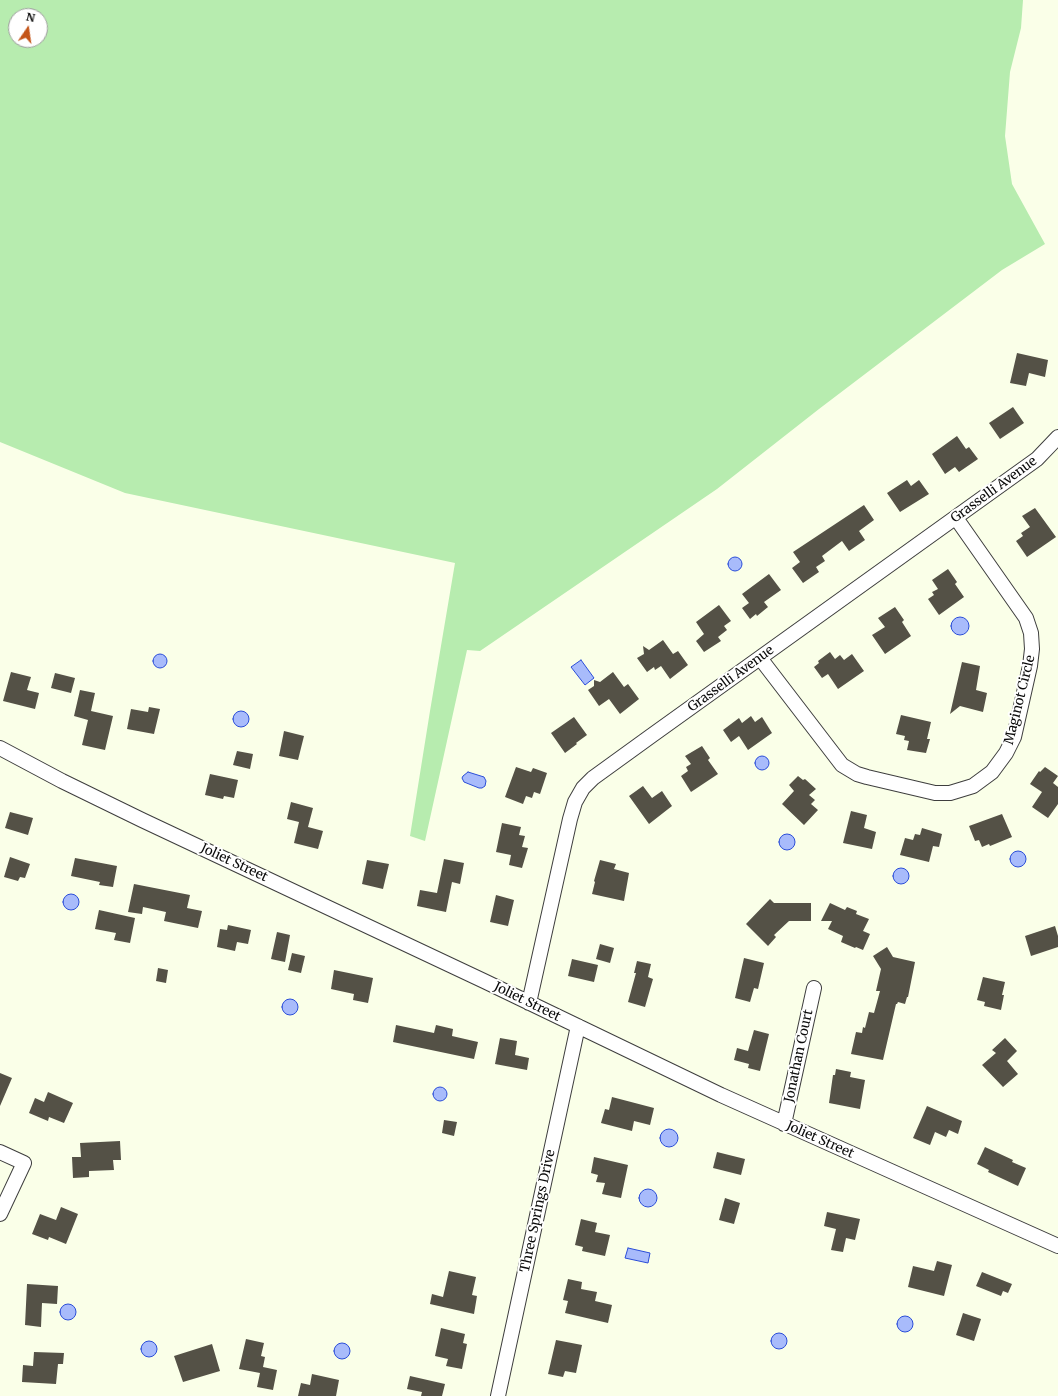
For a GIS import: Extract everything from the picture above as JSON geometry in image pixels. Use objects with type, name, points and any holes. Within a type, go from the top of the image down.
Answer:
[{"type":"street","name":"Grasselli Avenue","points":[[529,1003],[570,819],[575,802],[583,788],[593,778],[1037,460],[1058,437]]},
{"type":"street","name":"Maginot Circle","points":[[760,658],[842,765],[866,777],[936,793],[950,793],[973,786],[992,772],[1006,753],[1014,737],[1030,666],[1032,649],[1031,633],[1026,618],[956,518]]},
{"type":"street","name":"Joliet Street","points":[[0,748],[62,781],[714,1092],[1058,1246]]},
{"type":"street","name":"Jonathan Court","points":[[784,1124],[814,988]]},
{"type":"street","name":"Three Springs Drive","points":[[498,1396],[578,1026]]},
{"type":"street","points":[[0,1152],[24,1164],[0,1214]]},
{"type":"green space","points":[[0,0],[1023,0],[1021,28],[1010,72],[1005,136],[1012,184],[1045,244],[1002,270],[819,409],[717,489],[480,651],[467,650],[425,841],[410,836],[455,563],[125,493],[0,442]]},
{"type":"water","points":[[732,557],[738,557],[742,561],[742,567],[738,571],[732,571],[728,567],[728,561]]},
{"type":"water","points":[[960,617],[966,620],[969,626],[966,632],[960,635],[954,632],[951,626],[954,620]]},
{"type":"water","points":[[157,654],[163,654],[167,658],[167,664],[163,668],[157,668],[153,664],[153,658]]},
{"type":"water","points":[[581,660],[594,678],[585,685],[571,667]]},
{"type":"water","points":[[241,711],[248,716],[249,719],[244,726],[241,727],[234,722],[233,719],[238,712]]},
{"type":"water","points":[[762,756],[767,758],[769,763],[767,768],[762,770],[757,768],[755,763],[757,758]]},
{"type":"water","points":[[468,772],[484,777],[486,781],[485,786],[479,788],[464,782],[462,778]]},
{"type":"water","points":[[787,834],[794,839],[795,842],[790,849],[787,850],[780,845],[779,842],[784,835]]},
{"type":"water","points":[[1015,851],[1021,851],[1026,856],[1024,865],[1021,867],[1015,867],[1010,862],[1010,856]]},
{"type":"water","points":[[898,868],[904,868],[909,873],[907,882],[904,884],[898,884],[893,879],[893,873]]},
{"type":"water","points":[[71,894],[78,899],[79,902],[74,909],[71,910],[64,905],[63,902],[68,895]]},
{"type":"water","points":[[290,999],[297,1004],[298,1007],[293,1014],[290,1015],[283,1010],[282,1007],[287,1000]]},
{"type":"water","points":[[440,1087],[445,1089],[447,1094],[445,1099],[440,1101],[435,1099],[433,1094],[435,1089]]},
{"type":"water","points":[[669,1129],[675,1132],[678,1138],[675,1144],[669,1147],[663,1144],[660,1138],[663,1132]]},
{"type":"water","points":[[648,1189],[654,1192],[657,1198],[654,1204],[648,1207],[642,1204],[639,1198],[642,1192]]},
{"type":"water","points":[[628,1248],[650,1253],[648,1263],[625,1258]]},
{"type":"water","points":[[65,1304],[71,1304],[76,1309],[74,1318],[71,1320],[65,1320],[60,1315],[60,1309]]},
{"type":"water","points":[[902,1316],[908,1316],[913,1321],[911,1330],[908,1332],[902,1332],[897,1327],[897,1321]]},
{"type":"water","points":[[776,1333],[782,1333],[787,1338],[785,1347],[782,1349],[776,1349],[771,1344],[771,1338]]},
{"type":"water","points":[[146,1341],[152,1341],[157,1346],[155,1355],[152,1357],[146,1357],[141,1352],[141,1346]]},
{"type":"water","points":[[339,1343],[345,1343],[350,1348],[348,1357],[345,1359],[339,1359],[334,1354],[334,1348]]},
{"type":"building","points":[[1017,353],[1048,360],[1045,377],[1029,373],[1026,386],[1010,383]]},
{"type":"building","points":[[1013,407],[1024,423],[1000,439],[989,423]]},
{"type":"building","points":[[957,436],[966,449],[969,447],[978,459],[959,472],[955,467],[945,474],[932,454]]},
{"type":"building","points":[[907,480],[911,486],[919,480],[929,494],[900,512],[887,493]]},
{"type":"building","points":[[864,505],[874,520],[859,531],[865,540],[849,551],[842,541],[822,556],[825,561],[816,567],[819,572],[803,583],[792,568],[800,562],[793,552]]},
{"type":"building","points":[[1035,508],[1056,537],[1027,557],[1016,541],[1023,536],[1021,533],[1030,527],[1022,516]]},
{"type":"building","points":[[948,569],[957,582],[955,584],[964,597],[939,615],[928,599],[934,595],[932,592],[938,589],[932,580]]},
{"type":"building","points":[[769,574],[781,590],[764,602],[768,607],[757,616],[756,614],[750,619],[742,608],[749,603],[742,594]]},
{"type":"building","points":[[719,605],[731,621],[724,626],[727,630],[718,637],[721,641],[704,652],[696,641],[704,634],[696,622]]},
{"type":"building","points":[[895,607],[904,620],[902,622],[911,636],[885,654],[872,635],[885,627],[878,618]]},
{"type":"building","points":[[663,640],[673,654],[678,651],[688,665],[670,679],[661,666],[655,670],[654,667],[647,672],[637,658],[644,654],[643,646],[649,650]]},
{"type":"building","points":[[830,652],[835,659],[840,655],[844,660],[852,654],[864,671],[838,689],[828,674],[822,678],[814,667],[819,663],[818,661]]},
{"type":"building","points":[[962,662],[980,666],[976,690],[987,693],[983,712],[960,706],[950,714]]},
{"type":"building","points":[[11,672],[31,677],[27,690],[39,693],[35,709],[3,701]]},
{"type":"building","points":[[613,672],[624,687],[628,684],[639,699],[620,714],[609,699],[599,706],[588,690],[594,686],[594,680],[600,682]]},
{"type":"building","points":[[55,673],[75,678],[71,693],[51,688]]},
{"type":"building","points":[[80,690],[95,693],[91,711],[113,716],[105,750],[82,745],[88,720],[74,716]]},
{"type":"building","points":[[149,707],[160,709],[154,734],[127,729],[131,709],[148,712]]},
{"type":"building","points":[[901,715],[931,722],[927,739],[930,739],[926,753],[907,750],[909,741],[904,740],[905,736],[896,734]]},
{"type":"building","points":[[751,716],[755,722],[762,717],[772,733],[748,750],[739,736],[731,742],[723,730],[739,718],[742,723]]},
{"type":"building","points":[[574,717],[587,735],[565,753],[551,733]]},
{"type":"building","points":[[284,731],[304,736],[298,760],[279,756]]},
{"type":"building","points":[[702,746],[710,758],[708,760],[718,774],[691,792],[681,776],[688,771],[686,767],[691,764],[685,756]]},
{"type":"building","points":[[237,751],[253,754],[250,769],[233,765]]},
{"type":"building","points":[[516,767],[531,772],[533,768],[547,773],[540,794],[534,792],[532,798],[526,796],[523,804],[505,797]]},
{"type":"building","points":[[1045,767],[1058,776],[1053,783],[1058,787],[1058,804],[1048,818],[1032,807],[1042,792],[1030,784],[1039,771],[1040,772]]},
{"type":"building","points":[[210,774],[238,780],[234,798],[224,796],[223,799],[205,795]]},
{"type":"building","points":[[798,776],[803,780],[805,779],[816,789],[809,795],[815,800],[811,804],[818,810],[804,825],[782,804],[794,791],[789,785]]},
{"type":"building","points":[[643,786],[652,798],[662,791],[672,806],[649,824],[629,796]]},
{"type":"building","points":[[291,802],[313,808],[308,827],[323,831],[318,849],[294,843],[299,822],[287,819]]},
{"type":"building","points":[[851,811],[867,815],[864,828],[876,832],[872,849],[843,843]]},
{"type":"building","points":[[10,812],[33,818],[28,835],[5,828]]},
{"type":"building","points":[[1002,814],[1012,837],[990,846],[989,844],[982,847],[979,840],[975,841],[969,826]]},
{"type":"building","points":[[502,823],[521,827],[519,835],[525,836],[522,847],[528,848],[522,868],[509,865],[511,855],[496,852]]},
{"type":"building","points":[[922,828],[942,834],[939,847],[933,846],[929,862],[900,855],[905,838],[913,840],[915,834],[920,835]]},
{"type":"building","points":[[10,857],[30,864],[25,878],[20,877],[18,881],[4,877]]},
{"type":"building","points":[[75,858],[117,866],[113,887],[99,885],[100,882],[71,876]]},
{"type":"building","points":[[444,859],[464,863],[460,884],[452,882],[446,912],[417,906],[420,890],[437,893]]},
{"type":"building","points":[[367,860],[389,864],[383,889],[362,884]]},
{"type":"building","points":[[600,860],[616,864],[614,869],[629,873],[624,901],[592,894]]},
{"type":"building","points":[[134,884],[190,895],[187,908],[202,911],[198,928],[164,921],[166,912],[143,907],[142,914],[128,912]]},
{"type":"building","points":[[496,895],[514,900],[508,926],[490,922]]},
{"type":"building","points":[[770,899],[774,903],[811,903],[811,921],[789,921],[774,935],[776,937],[768,946],[746,924]]},
{"type":"building","points":[[830,903],[845,910],[847,907],[857,911],[856,914],[869,919],[863,931],[870,934],[863,950],[841,942],[843,936],[828,929],[832,921],[821,921]]},
{"type":"building","points":[[99,910],[135,918],[130,943],[114,940],[116,933],[95,929]]},
{"type":"building","points":[[228,925],[251,930],[248,944],[237,942],[235,951],[217,947],[220,929],[227,930]]},
{"type":"building","points":[[1055,926],[1058,936],[1058,947],[1031,956],[1025,936]]},
{"type":"building","points":[[277,932],[290,935],[285,962],[271,959]]},
{"type":"building","points":[[600,944],[614,948],[610,963],[596,959]]},
{"type":"building","points":[[887,947],[893,957],[915,962],[908,997],[905,1004],[898,1002],[896,1004],[883,1060],[851,1054],[856,1032],[862,1033],[863,1027],[865,1028],[869,1012],[874,1013],[880,991],[876,991],[881,969],[873,956]]},
{"type":"building","points":[[292,953],[305,956],[301,973],[288,970]]},
{"type":"building","points":[[744,958],[764,963],[758,989],[754,988],[750,1002],[735,998]]},
{"type":"building","points":[[572,959],[598,965],[594,982],[568,976]]},
{"type":"building","points":[[637,961],[651,964],[648,977],[653,979],[645,1007],[628,1002],[636,973],[634,973]]},
{"type":"building","points":[[158,968],[168,970],[166,983],[156,981]]},
{"type":"building","points":[[334,970],[373,978],[368,1003],[353,1000],[354,994],[331,989]]},
{"type":"building","points":[[983,977],[1005,982],[1001,1010],[984,1006],[985,1002],[977,1000]]},
{"type":"building","points":[[396,1025],[434,1033],[436,1025],[453,1029],[452,1036],[478,1042],[474,1059],[393,1042]]},
{"type":"building","points":[[754,1030],[769,1034],[760,1071],[748,1068],[749,1064],[734,1060],[737,1048],[748,1051]]},
{"type":"building","points":[[500,1038],[517,1041],[515,1055],[529,1058],[527,1070],[495,1064]]},
{"type":"building","points":[[1005,1038],[1017,1051],[1007,1061],[1018,1074],[1003,1087],[982,1065],[996,1053],[992,1050]]},
{"type":"building","points":[[836,1069],[851,1072],[850,1077],[865,1080],[860,1109],[829,1103],[833,1075],[835,1075]]},
{"type":"building","points":[[0,1073],[12,1078],[0,1106]]},
{"type":"building","points":[[48,1092],[73,1103],[64,1123],[49,1117],[48,1121],[29,1113],[35,1098],[44,1102]]},
{"type":"building","points":[[612,1097],[654,1108],[650,1125],[634,1121],[632,1131],[601,1123],[605,1109],[609,1110]]},
{"type":"building","points":[[927,1106],[962,1121],[958,1134],[949,1130],[946,1137],[935,1132],[930,1145],[913,1138]]},
{"type":"building","points":[[444,1120],[457,1122],[454,1136],[442,1133]]},
{"type":"building","points":[[120,1141],[121,1160],[113,1160],[114,1170],[89,1171],[89,1177],[73,1178],[72,1157],[81,1157],[80,1143]]},
{"type":"building","points":[[985,1147],[1026,1168],[1018,1186],[988,1172],[989,1170],[977,1164]]},
{"type":"building","points":[[717,1152],[745,1159],[741,1175],[713,1168]]},
{"type":"building","points":[[594,1157],[628,1165],[621,1198],[602,1194],[605,1183],[596,1182],[598,1175],[591,1173]]},
{"type":"building","points":[[725,1198],[740,1203],[734,1224],[719,1220]]},
{"type":"building","points":[[61,1207],[78,1214],[66,1244],[49,1237],[48,1240],[32,1234],[40,1214],[56,1220]]},
{"type":"building","points":[[827,1212],[860,1219],[855,1240],[846,1238],[843,1252],[831,1250],[836,1229],[824,1226]]},
{"type":"building","points":[[581,1219],[597,1223],[595,1232],[610,1235],[605,1256],[582,1251],[583,1247],[575,1245]]},
{"type":"building","points":[[937,1261],[952,1265],[944,1296],[908,1287],[913,1266],[934,1271]]},
{"type":"building","points":[[449,1271],[476,1277],[472,1295],[477,1296],[474,1314],[430,1304],[432,1294],[443,1297]]},
{"type":"building","points":[[982,1272],[1012,1284],[1008,1293],[1003,1291],[1001,1296],[976,1286]]},
{"type":"building","points":[[568,1279],[582,1282],[581,1289],[597,1292],[595,1301],[612,1305],[608,1323],[565,1313],[568,1301],[563,1300]]},
{"type":"building","points":[[27,1284],[58,1286],[57,1304],[42,1303],[41,1327],[25,1325]]},
{"type":"building","points":[[963,1313],[981,1319],[974,1341],[956,1335]]},
{"type":"building","points":[[441,1328],[465,1334],[463,1343],[467,1344],[462,1369],[446,1366],[448,1359],[435,1356]]},
{"type":"building","points":[[246,1339],[264,1343],[261,1356],[265,1357],[263,1367],[277,1370],[273,1390],[257,1387],[260,1373],[239,1369]]},
{"type":"building","points":[[556,1340],[582,1345],[576,1373],[565,1371],[563,1377],[548,1374]]},
{"type":"building","points":[[212,1344],[220,1371],[183,1382],[174,1356]]},
{"type":"building","points":[[34,1352],[64,1353],[63,1364],[58,1364],[56,1384],[22,1382],[23,1365],[33,1366]]},
{"type":"building","points":[[312,1374],[339,1380],[336,1396],[298,1396],[301,1383],[310,1385]]},
{"type":"building","points":[[410,1376],[445,1384],[442,1396],[421,1396],[422,1392],[407,1389]]}]
